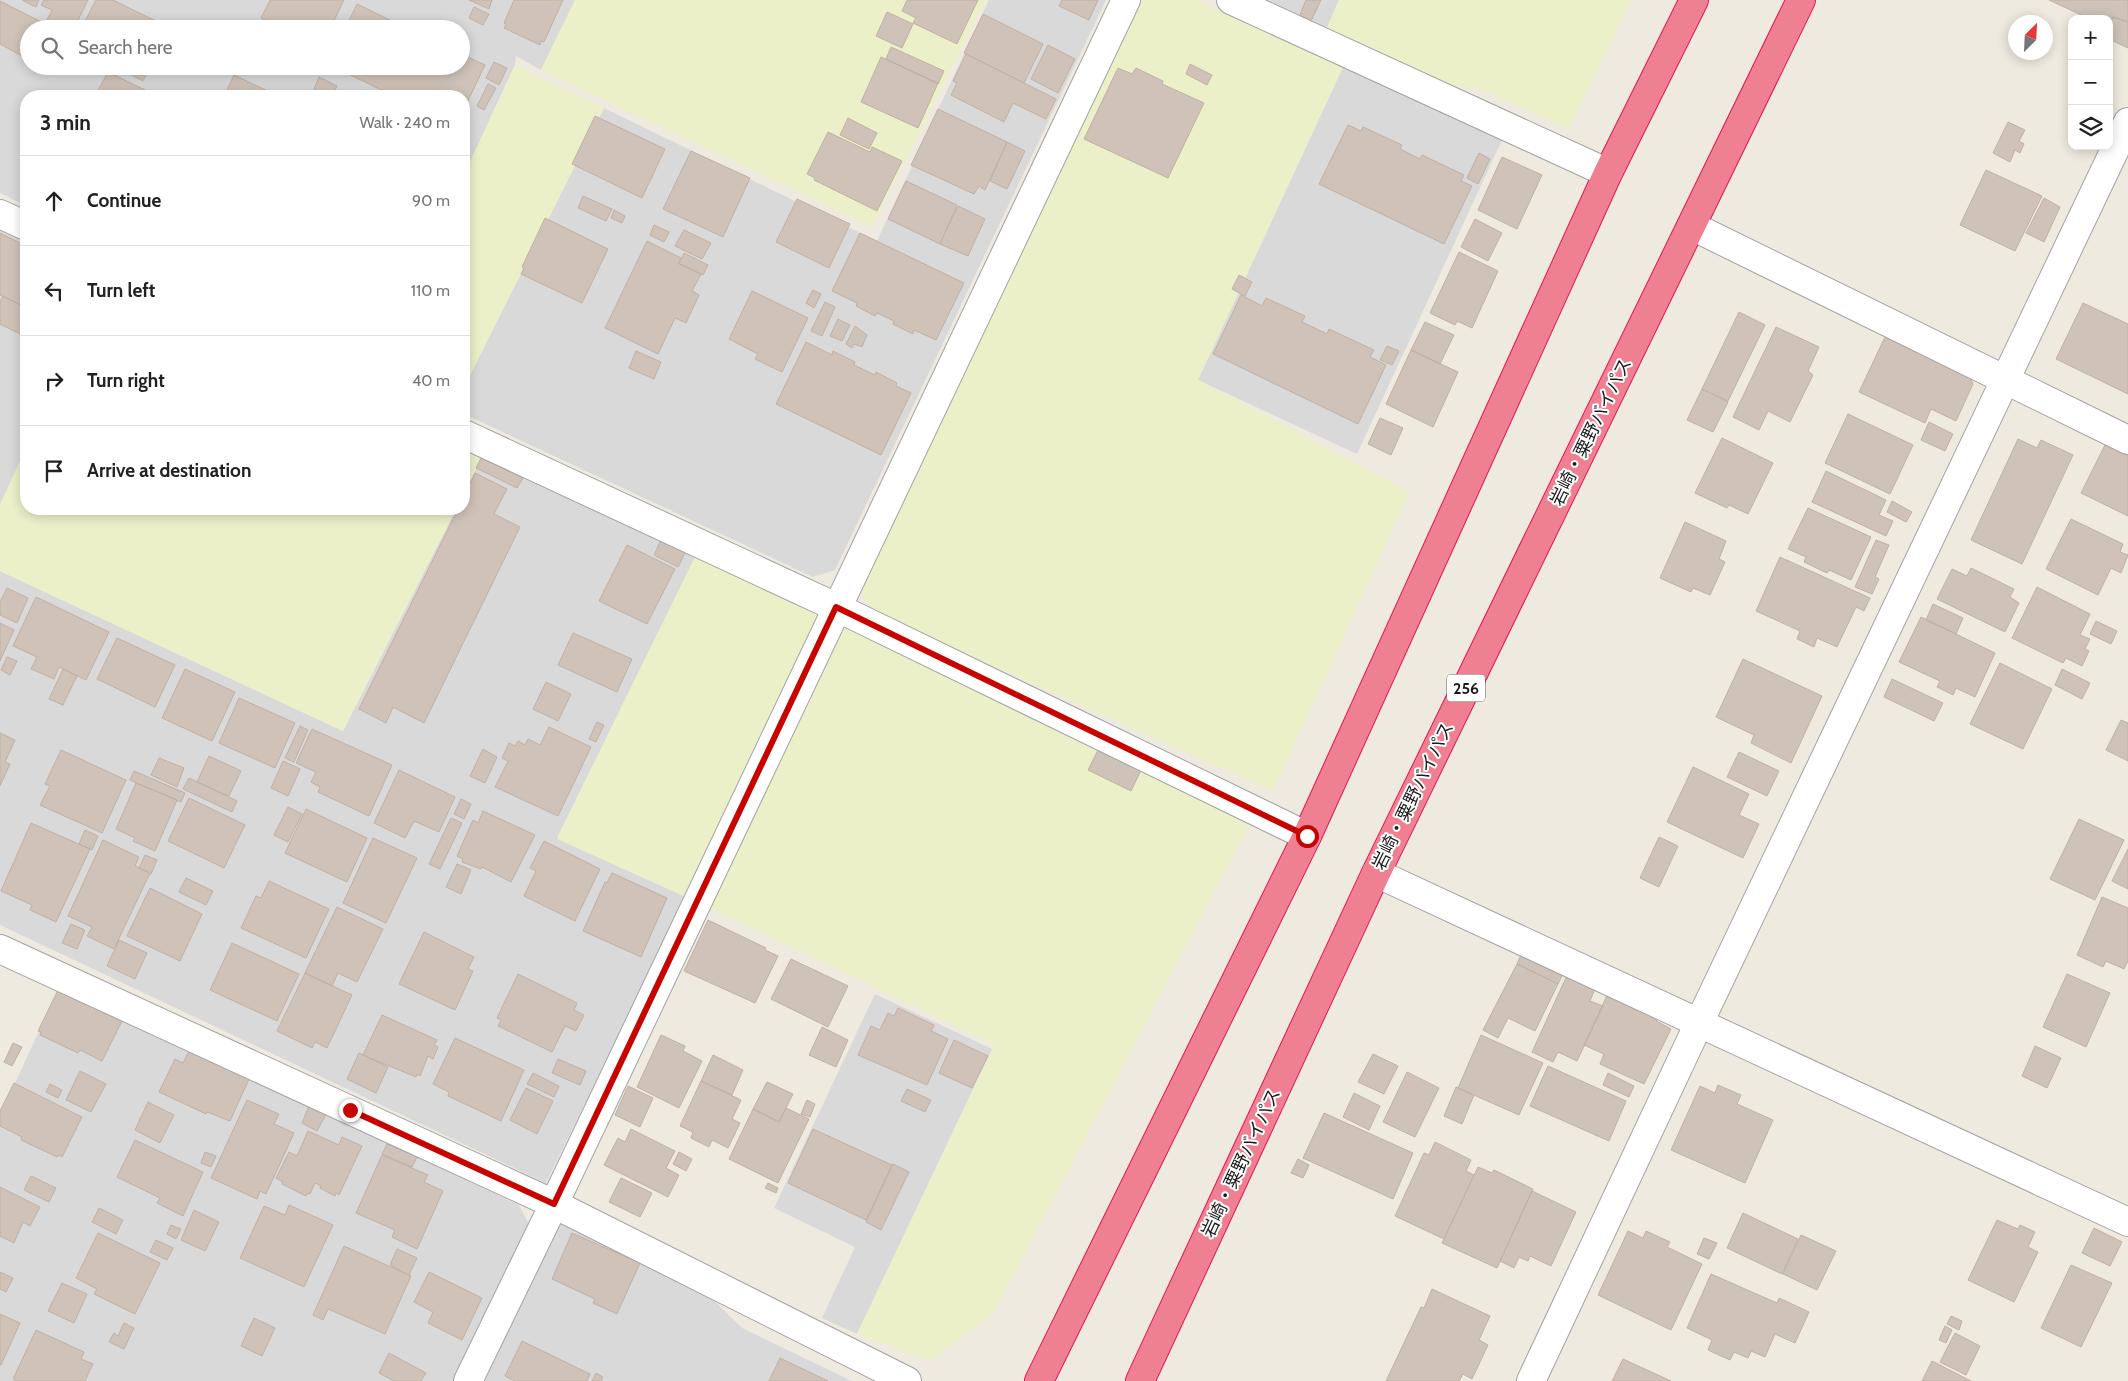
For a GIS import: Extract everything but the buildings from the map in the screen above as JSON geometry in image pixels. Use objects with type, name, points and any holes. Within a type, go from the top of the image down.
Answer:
[{"type":"highway","points":[[1039,1381],[1307,836],[1608,173],[1694,0]]},
{"type":"highway","name":"岩崎・粟野バイパス","points":[[1140,1381],[1376,873],[1802,0]]},
{"type":"street","points":[[468,1381],[554,1204],[1126,0]]},
{"type":"street","points":[[1231,0],[1608,173]]},
{"type":"street","points":[[1531,1381],[1699,1023],[2006,382],[2128,122]]},
{"type":"street","points":[[0,214],[20,223]]},
{"type":"street","points":[[1692,226],[2006,382],[2128,440]]},
{"type":"street","points":[[470,437],[836,607],[1307,836]]},
{"type":"street","points":[[1376,873],[2128,1222]]},
{"type":"street","points":[[0,949],[554,1204],[907,1381]]},
{"type":"shaded area","points":[[0,0],[575,0],[541,70],[516,56],[515,65],[470,162],[470,90],[20,90],[20,203],[0,193]]},
{"type":"shaded area","points":[[989,0],[1106,0],[835,570],[813,577],[470,417],[470,375],[604,108],[877,241]]},
{"type":"shaded area","points":[[1266,0],[1339,0],[1326,30]]},
{"type":"shaded area","points":[[1343,67],[1502,140],[1357,454],[1198,380]]},
{"type":"shaded area","points":[[0,224],[20,232],[20,461],[0,505]]},
{"type":"shaded area","points":[[484,453],[698,551],[557,838],[686,897],[546,1183],[0,925],[0,571],[343,731],[453,515],[470,515],[470,481]]},
{"type":"shaded area","points":[[59,987],[519,1205],[530,1226],[455,1381],[0,1381],[0,1116]]},
{"type":"shaded area","points":[[875,994],[992,1049],[857,1334],[822,1318],[855,1247],[774,1208]]},
{"type":"shaded area","points":[[560,1223],[699,1286],[742,1328],[852,1381],[483,1381]]},
{"type":"green space","points":[[575,0],[986,0],[872,227],[541,70]]},
{"type":"green space","points":[[1140,0],[1196,0],[1343,67],[1198,380],[1410,492],[1273,791],[868,610],[861,584]]},
{"type":"green space","points":[[1339,0],[1631,0],[1569,129],[1480,89],[1446,84],[1326,30]]},
{"type":"green space","points":[[515,65],[604,108],[470,375],[470,162]]},
{"type":"green space","points":[[470,446],[484,453],[470,481]]},
{"type":"green space","points":[[20,461],[20,515],[453,515],[343,731],[0,571],[0,505]]},
{"type":"green space","points":[[698,551],[825,609],[686,897],[557,839]]},
{"type":"green space","points":[[847,628],[1250,824],[993,1314],[930,1361],[857,1334],[995,1045],[710,908],[832,639]]},
{"type":"route","points":[[350,1110],[554,1204],[836,607],[1307,836]]}]
